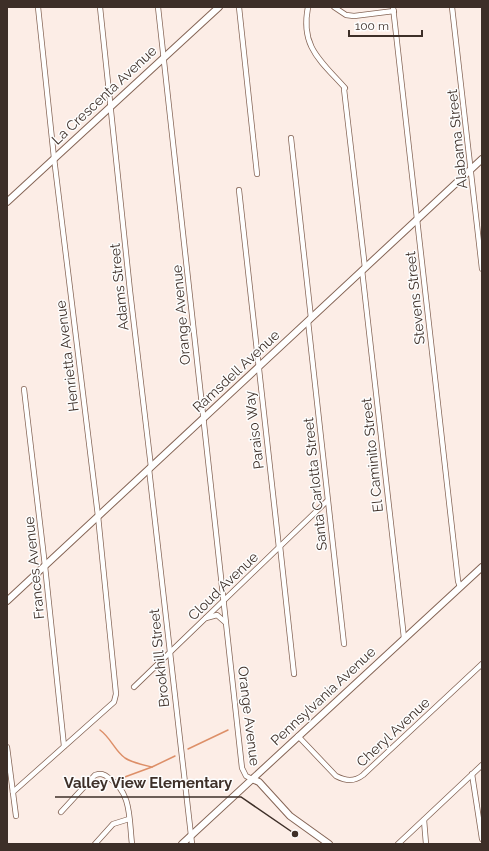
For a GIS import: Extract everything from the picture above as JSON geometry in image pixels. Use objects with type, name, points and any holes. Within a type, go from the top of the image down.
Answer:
[{"type":"street","name":"Henrietta Avenue","points":[[38,7],[54,158],[98,516],[116,688],[114,702],[64,746]]},
{"type":"street","points":[[100,7],[112,105]]},
{"type":"street","name":"Orange Avenue","points":[[158,7],[185,239],[203,419],[242,768],[246,776],[259,782],[290,816],[329,844]]},
{"type":"street","name":"La Crescenta Avenue","points":[[7,202],[219,7]]},
{"type":"street","points":[[239,7],[257,174]]},
{"type":"street","name":"El Caminito Street","points":[[308,7],[306,21],[310,46],[314,54],[344,89],[404,638]]},
{"type":"street","points":[[334,7],[346,15],[354,16],[394,9]]},
{"type":"street","name":"Alabama Street","points":[[452,7],[482,269]]},
{"type":"street","name":"Stevens Street","points":[[394,9],[458,581],[460,587]]},
{"type":"street","name":"Adams Street","points":[[112,105],[130,291],[150,468]]},
{"type":"street","name":"Santa Carlotta Street","points":[[291,138],[327,501],[344,644]]},
{"type":"street","name":"Ramsdell Avenue","points":[[7,601],[482,159]]},
{"type":"street","name":"Paraiso Way","points":[[239,190],[258,368],[294,674]]},
{"type":"street","name":"Frances Avenue","points":[[24,389],[64,746]]},
{"type":"street","name":"Brookhill Street","points":[[150,468],[190,837],[192,844]]},
{"type":"street","name":"Cloud Avenue","points":[[134,687],[327,501]]},
{"type":"street","name":"Pennsylvania Avenue","points":[[182,844],[482,567]]},
{"type":"street","points":[[205,618],[218,615],[225,622]]},
{"type":"street","name":"Cheryl Avenue","points":[[298,736],[336,776],[343,779],[355,780],[363,775],[482,664]]},
{"type":"street","points":[[13,792],[64,746]]},
{"type":"street","points":[[7,747],[16,816]]},
{"type":"street","points":[[398,844],[482,765]]},
{"type":"street","points":[[61,812],[95,775],[100,773],[105,775],[122,787],[126,796],[132,844]]},
{"type":"street","points":[[472,774],[482,839]]},
{"type":"street","points":[[95,844],[113,824],[129,819]]},
{"type":"street","points":[[424,820],[426,844]]},
{"type":"waterway","points":[[100,730],[118,752],[125,758],[135,763],[152,767]]},
{"type":"waterway","points":[[188,749],[228,730]]},
{"type":"waterway","points":[[122,778],[152,767],[175,756]]},
{"type":"place","name":"Valley View Elementary","points":[[295,834]]}]
